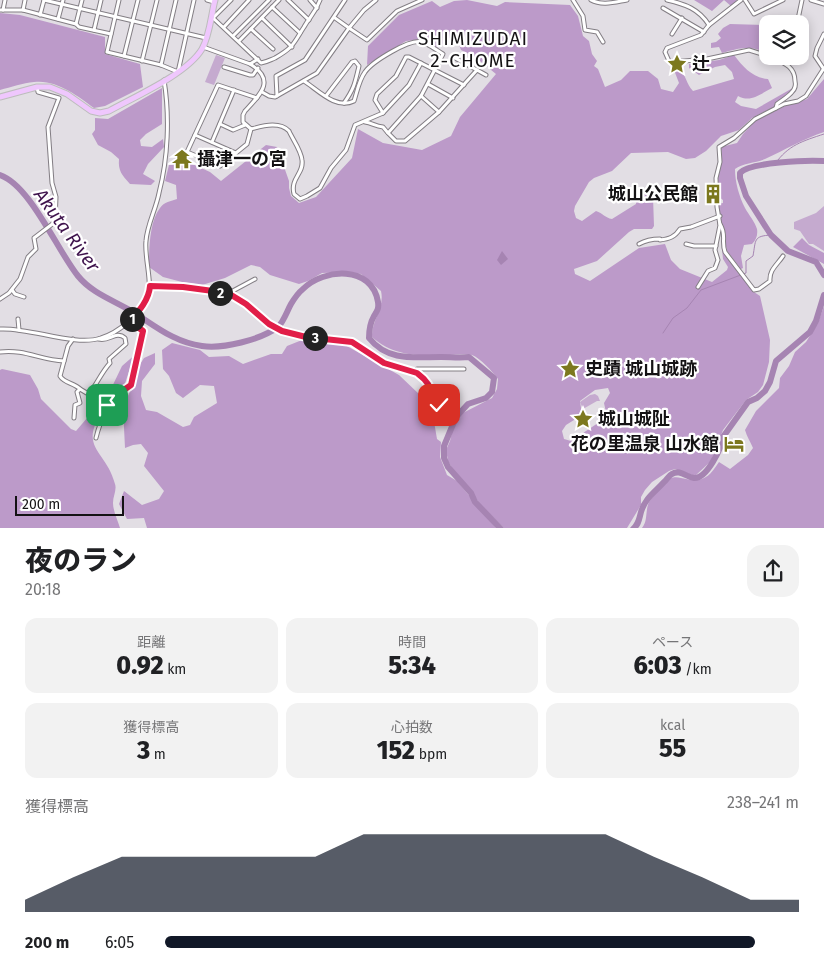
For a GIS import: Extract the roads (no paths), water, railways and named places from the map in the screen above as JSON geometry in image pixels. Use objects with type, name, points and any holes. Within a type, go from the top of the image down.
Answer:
[{"type":"main road","points":[[0,97],[37,87],[50,87],[67,94],[91,111],[100,113],[109,111],[187,66],[203,47],[213,17],[215,1]]},
{"type":"street","points":[[5,0],[2,10],[23,10],[76,24],[79,27],[111,34]]},
{"type":"street","points":[[23,10],[25,0]]},
{"type":"street","points":[[40,15],[44,0],[206,38]]},
{"type":"street","points":[[58,19],[63,0]]},
{"type":"street","points":[[76,24],[82,0]]},
{"type":"street","points":[[94,30],[101,0]]},
{"type":"street","points":[[119,0],[107,52],[161,65],[178,72],[194,0]]},
{"type":"street","points":[[124,56],[138,0]]},
{"type":"street","points":[[142,61],[157,0]]},
{"type":"street","points":[[161,65],[176,0]]},
{"type":"street","points":[[207,0],[215,1]]},
{"type":"street","points":[[231,0],[213,17],[261,62],[267,62],[292,47],[317,8],[320,0]]},
{"type":"street","points":[[224,27],[249,0]]},
{"type":"street","points":[[239,41],[279,0]]},
{"type":"street","points":[[288,0],[309,20]]},
{"type":"street","points":[[310,0],[317,8]]},
{"type":"street","points":[[277,96],[276,76],[305,60],[346,0]]},
{"type":"street","points":[[262,92],[269,96],[277,96],[320,70],[364,10],[376,0]]},
{"type":"street","points":[[335,18],[367,40],[396,11],[422,0]]},
{"type":"street","points":[[573,0],[583,16],[585,30],[597,32],[603,42]]},
{"type":"street","points":[[591,0],[604,4],[626,0]]},
{"type":"street","points":[[667,0],[683,3],[692,8],[709,25]]},
{"type":"street","points":[[741,0],[709,25],[704,32],[667,48],[665,52],[669,61],[672,62],[707,59],[749,50],[759,53]]},
{"type":"street","points":[[745,0],[756,20]]},
{"type":"street","points":[[754,14],[783,0]]},
{"type":"street","points":[[799,15],[802,0]]},
{"type":"street","points":[[811,0],[824,4]]},
{"type":"street","points":[[234,35],[266,1]]},
{"type":"street","points":[[272,7],[300,33]]},
{"type":"street","points":[[663,8],[704,32]]},
{"type":"street","points":[[262,18],[292,47]]},
{"type":"street","points":[[672,34],[682,18]]},
{"type":"street","points":[[251,29],[273,50]]},
{"type":"street","points":[[698,287],[708,271],[713,269],[718,262],[716,246],[720,216],[717,207],[716,178],[720,162],[719,147],[734,138],[755,119],[784,104],[800,100],[806,96],[824,68],[815,56],[824,34]]},
{"type":"street","points":[[304,81],[335,103],[349,103],[354,101],[363,75],[368,68],[406,45],[422,42],[443,54],[420,96],[388,133]]},
{"type":"street","points":[[203,47],[250,64],[258,68],[264,76],[264,88],[243,115],[243,122],[251,129],[277,125],[289,131],[302,159],[300,171],[293,184],[294,194],[300,199],[320,188],[331,168],[346,150],[355,125],[383,113],[409,84],[421,63]]},
{"type":"street","points":[[383,113],[375,100],[377,94],[396,76],[408,56],[464,85]]},
{"type":"street","points":[[455,58],[486,74]]},
{"type":"street","points":[[250,64],[258,59]]},
{"type":"street","points":[[326,96],[352,62],[355,61],[359,66],[358,77],[354,90],[343,103]]},
{"type":"street","points":[[776,108],[777,104],[793,91],[796,84],[794,71],[788,65]]},
{"type":"street","points":[[224,67],[250,75],[253,75],[258,68]]},
{"type":"street","points":[[363,122],[383,127],[396,141],[405,141],[439,112],[477,70]]},
{"type":"street","points":[[99,339],[131,321],[148,296],[150,286],[146,241],[160,193],[167,142],[164,80]]},
{"type":"street","points":[[428,84],[453,98]]},
{"type":"street","points":[[251,129],[247,144],[220,166],[188,152],[218,85],[257,98]]},
{"type":"street","points":[[0,299],[11,290],[22,276],[28,257],[36,250],[34,238],[55,222],[56,197],[52,183],[48,127],[59,98],[38,92],[37,87]]},
{"type":"street","points":[[212,142],[234,90]]},
{"type":"street","points":[[420,96],[439,112]]},
{"type":"street","points":[[220,124],[236,130],[245,125]]},
{"type":"street","points":[[195,135],[236,153]]},
{"type":"street","points":[[639,244],[652,238],[668,239],[676,235],[680,229],[691,228],[720,216]]},
{"type":"street","points":[[720,224],[724,232],[723,243],[725,252],[754,290],[759,289],[770,281],[769,274],[783,256]]},
{"type":"street","points":[[686,244],[716,246]]},
{"type":"street","points":[[228,293],[255,279]]},
{"type":"street","points":[[150,286],[183,287],[228,293],[280,330],[306,337],[352,342],[384,363],[411,371],[424,379],[434,396],[435,418],[443,398]]},
{"type":"street","points":[[11,290],[15,294],[24,297]]},
{"type":"street","points":[[18,319],[19,330]]},
{"type":"street","points":[[96,438],[100,422],[121,392],[131,385],[143,331],[131,321]]},
{"type":"street","points":[[0,329],[13,328],[84,341],[107,340],[114,336],[123,336],[126,341],[109,359],[110,363],[102,372],[98,382],[89,394]]},
{"type":"street","points":[[74,339],[68,346],[60,376],[110,407]]},
{"type":"street","points":[[0,352],[14,350],[41,358],[64,361]]},
{"type":"street","points":[[411,371],[417,369],[464,369]]},
{"type":"street","points":[[74,418],[75,405],[80,403],[77,392],[80,389]]},
{"type":"waterway","points":[[775,164],[791,148],[824,134]]},
{"type":"waterway","name":"Akuta River","points":[[824,161],[793,161],[767,164],[755,166],[740,173],[746,196],[771,235],[788,251],[816,262],[824,275]]},
{"type":"waterway","name":"Akuta River","points":[[0,175],[11,181],[22,191],[83,282],[163,331],[191,344],[211,347],[231,345],[252,340],[270,332],[280,325],[299,292],[312,282],[323,277],[334,274],[346,274],[357,276],[367,281],[374,290],[378,302],[378,308],[372,321],[369,335],[369,338],[376,346],[393,355],[469,357],[494,378],[492,392],[486,398],[468,404],[456,417],[444,446],[444,458],[448,467],[471,493],[475,502],[500,528]]},
{"type":"waterway","points":[[663,333],[673,318],[687,308],[701,290],[746,273],[746,261],[753,256],[756,240],[761,236],[771,235]]},
{"type":"waterway","name":"Akuta River","points":[[634,528],[638,523],[643,507],[648,499],[671,475],[678,472],[694,478],[699,477],[709,468],[717,455],[723,437],[748,402],[757,398],[765,391],[770,382],[776,361],[810,332],[816,321],[824,295]]},
{"type":"place","name":"辻","points":[[677,64]]},
{"type":"place","name":"攝津一の宮","points":[[182,159]]},
{"type":"place","name":"城山公民館","points":[[713,194]]},
{"type":"place","name":"史蹟 城山城跡","points":[[570,369]]},
{"type":"place","name":"城山城阯","points":[[583,419]]},
{"type":"place","name":"花の里温泉 山水館","points":[[734,444]]},
{"type":"district","name":"SHIMIZUDAI 2-CHOME","points":[[473,49]]}]
